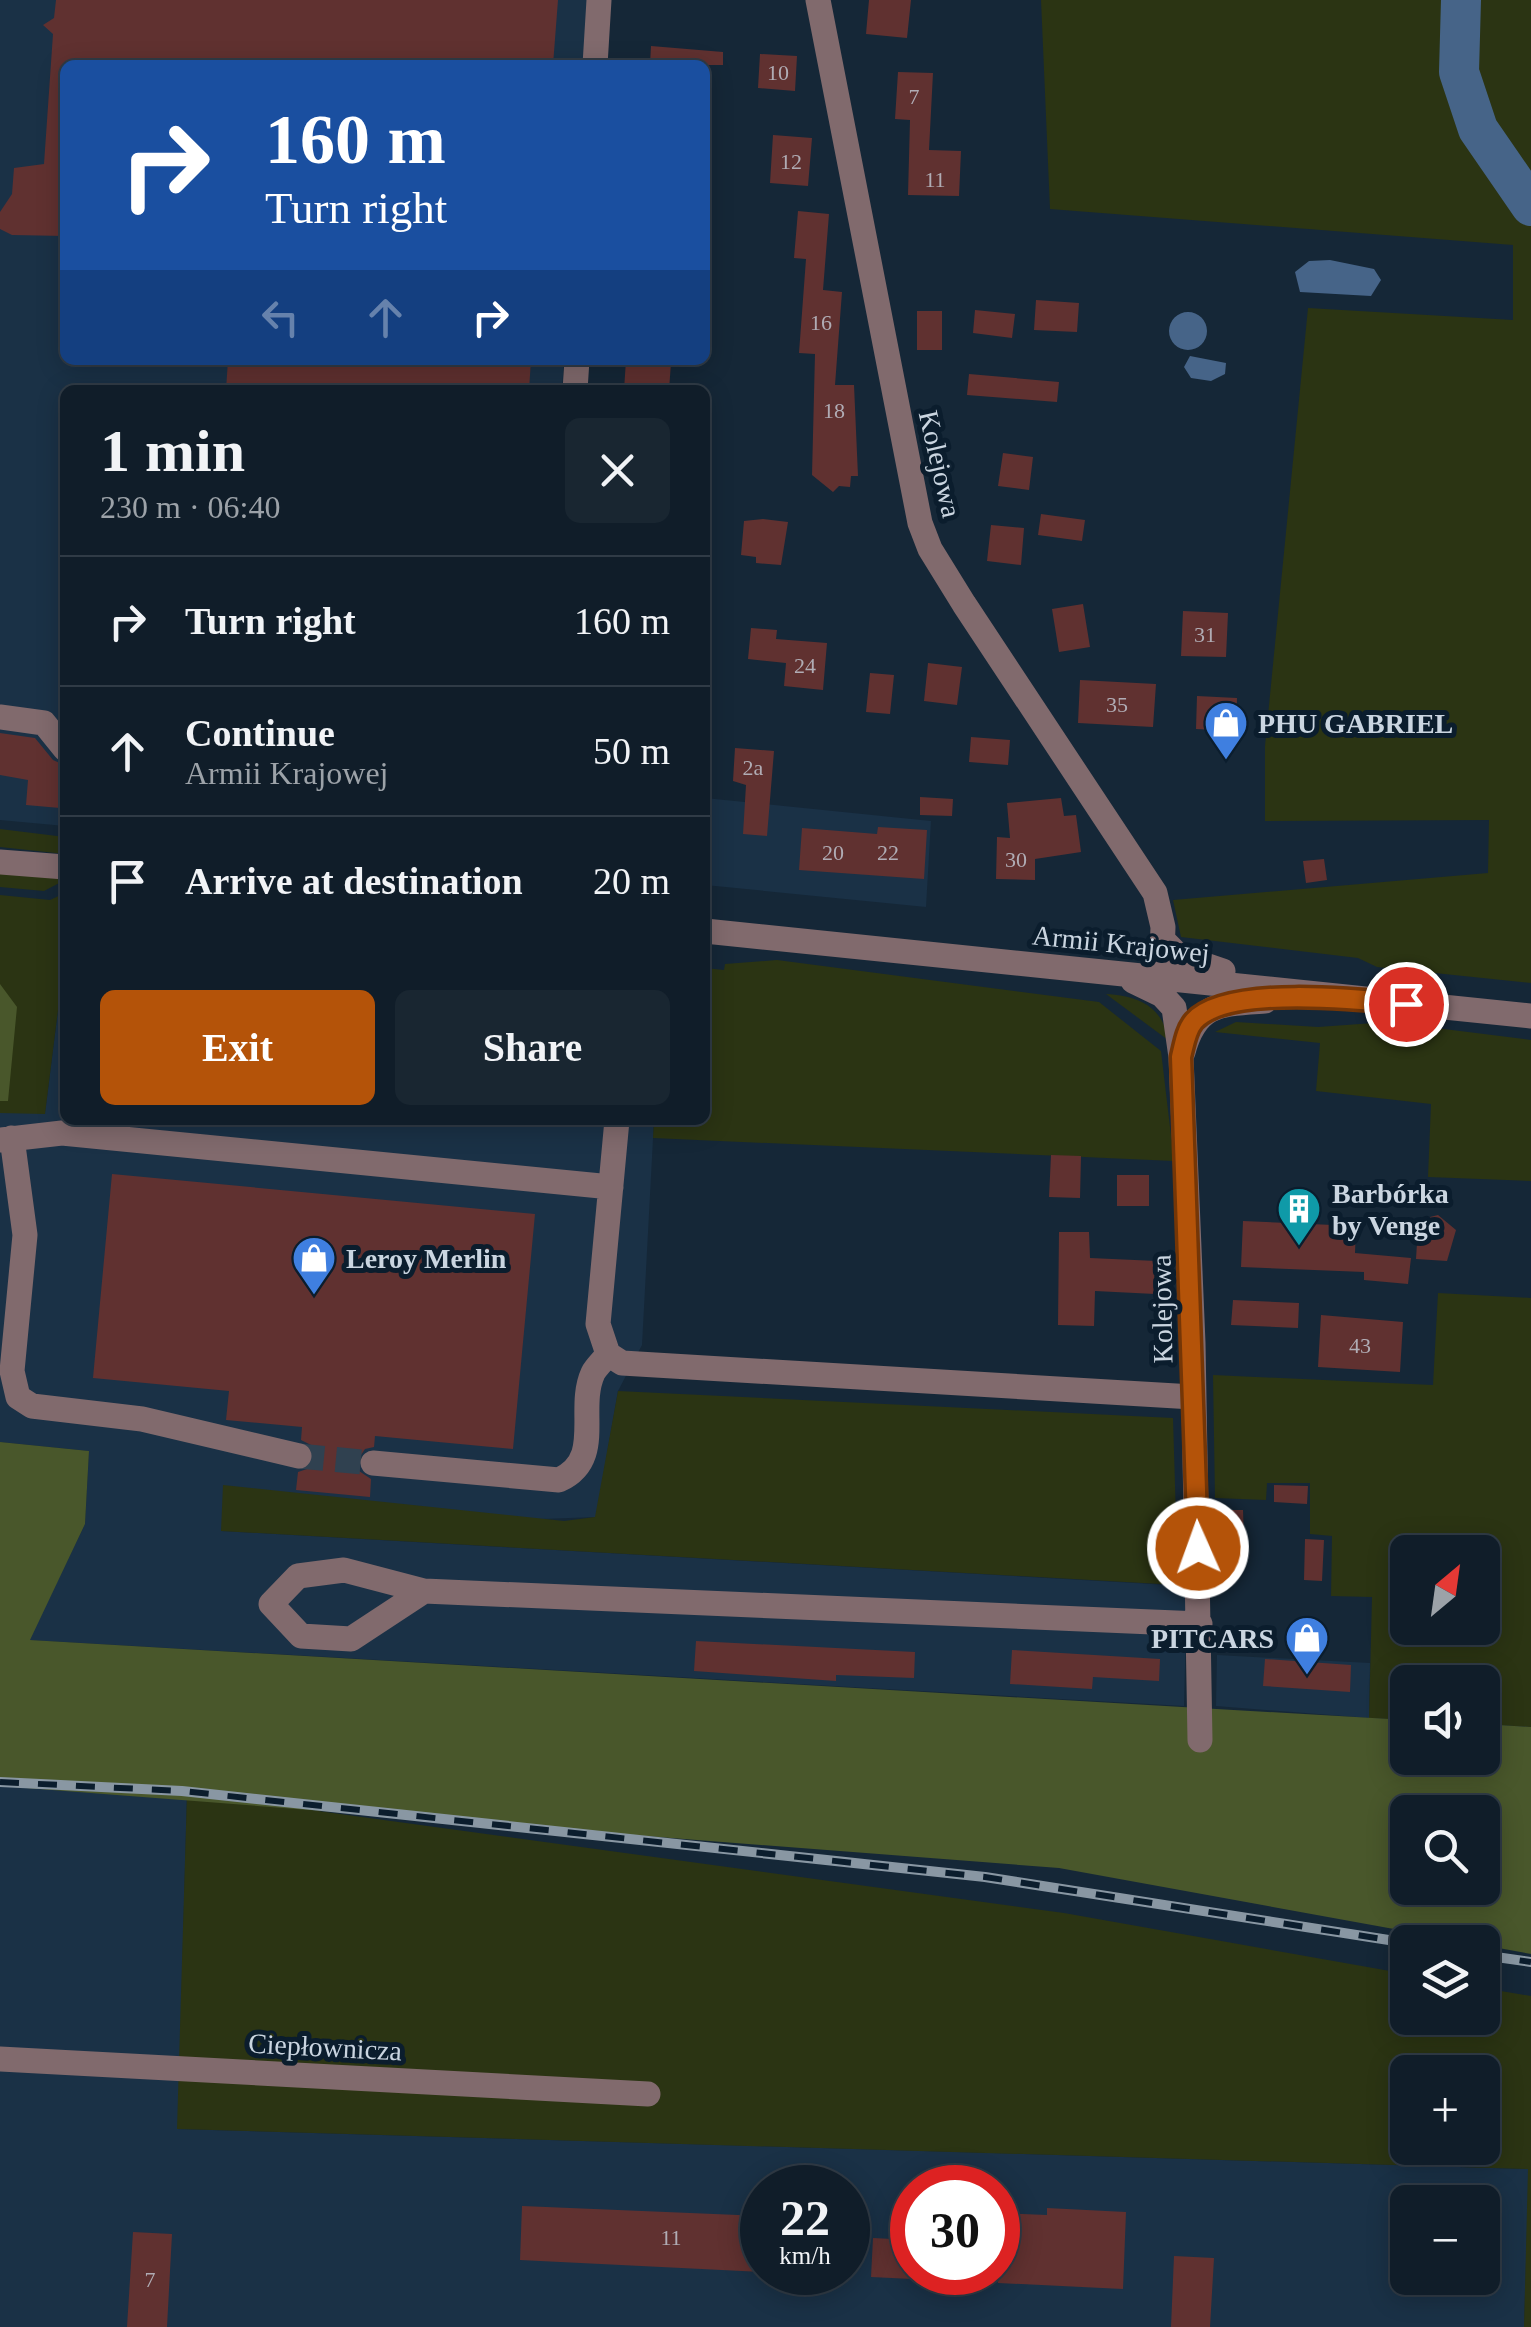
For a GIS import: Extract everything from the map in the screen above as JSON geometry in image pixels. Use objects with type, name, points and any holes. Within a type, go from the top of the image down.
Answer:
[{"type":"street","points":[[595,60],[600,0]]},
{"type":"street","name":"Kolejowa","points":[[818,0],[920,523],[964,604],[1156,894],[1162,908],[1161,978]]},
{"type":"street","points":[[0,717],[44,723],[60,742]]},
{"type":"street","points":[[6,860],[60,866]]},
{"type":"street","name":"Armii Krajowej","points":[[710,932],[1531,1016]]},
{"type":"street","points":[[1115,973],[1143,960],[1163,940],[1179,956],[1196,965],[1337,997]]},
{"type":"street","name":"Kolejowa","points":[[1115,973],[1162,994],[1174,1008],[1181,1057],[1200,1624],[1200,1740]]},
{"type":"street","points":[[1181,1057],[1189,1028],[1208,1010],[1227,1003],[1337,997]]},
{"type":"street","points":[[617,1125],[598,1324],[608,1354],[634,1366],[1193,1397]]},
{"type":"street","points":[[299,1456],[142,1420],[32,1406],[18,1397],[12,1371],[25,1235],[6,1139],[76,1127],[611,1187]]},
{"type":"street","points":[[373,1464],[559,1480],[574,1473],[585,1458],[592,1374],[608,1354]]},
{"type":"street","points":[[424,1591],[351,1640],[301,1636],[271,1604],[298,1576],[344,1570],[424,1591],[1200,1624]]},
{"type":"street","name":"Ciepłownicza","points":[[0,2060],[648,2094]]},
{"type":"shaded area","points":[[0,0],[590,0],[586,60],[60,60],[60,365],[564,365],[562,385],[60,385],[60,826],[0,820]]},
{"type":"shaded area","points":[[1330,260],[1374,269],[1381,280],[1371,296],[1300,292],[1295,272],[1309,261]]},
{"type":"shaded area","points":[[1188,312],[1202,317],[1207,331],[1202,345],[1188,350],[1174,345],[1169,331],[1174,317]]},
{"type":"shaded area","points":[[1190,356],[1226,363],[1225,374],[1211,381],[1191,378],[1184,367]]},
{"type":"shaded area","points":[[710,799],[931,821],[926,907],[710,885]]},
{"type":"shaded area","points":[[60,994],[60,1125],[654,1125],[642,1345],[618,1391],[596,1517],[222,1531],[1187,1586],[1184,1706],[29,1640],[85,1524],[89,1451],[0,1442],[0,1101],[45,1113]]},
{"type":"shaded area","points":[[1217,1655],[1370,1663],[1369,1718],[1216,1706]]},
{"type":"shaded area","points":[[0,1786],[187,1793],[178,2129],[1529,2169],[1524,2327],[0,2327]]},
{"type":"green space","points":[[1041,0],[1531,0],[1531,983],[1377,967],[1358,958],[1181,937],[1173,900],[1488,873],[1489,820],[1265,821],[1265,746],[1308,308],[1513,320],[1513,245],[1050,209]]},
{"type":"green space","points":[[0,829],[60,836],[60,853],[0,847]]},
{"type":"green space","points":[[0,873],[60,879],[60,883],[44,891],[0,887]]},
{"type":"green space","points":[[0,895],[50,900],[60,895],[60,994],[45,1114],[0,1113]]},
{"type":"green space","points":[[777,960],[1099,1002],[1161,1051],[1174,1161],[653,1138],[654,1125],[710,1125],[710,969],[724,970],[725,964]]},
{"type":"green space","points":[[0,984],[17,1007],[8,1101],[0,1101]]},
{"type":"green space","points":[[1106,994],[1147,1005],[1161,1019],[1168,1040]]},
{"type":"green space","points":[[1236,1022],[1318,1027],[1388,1022],[1531,1040],[1531,1181],[1428,1177],[1431,1104],[1316,1091],[1320,1043],[1215,1032]]},
{"type":"green space","points":[[1438,1293],[1531,1298],[1531,1727],[1500,1725],[1500,1665],[1390,1665],[1390,1719],[1369,1718],[1372,1597],[1331,1596],[1332,1536],[1310,1534],[1310,1483],[1267,1483],[1266,1500],[1215,1498],[1213,1375],[1433,1385]]},
{"type":"green space","points":[[618,1391],[1173,1418],[1178,1585],[221,1531],[223,1485],[564,1521],[595,1517]]},
{"type":"green space","points":[[0,1442],[89,1451],[85,1524],[30,1640],[1390,1719],[1390,1775],[1500,1775],[1500,1725],[1531,1727],[1531,1954],[1500,1948],[1500,1925],[1390,1925],[1390,1928],[1059,1868],[0,1786]]},
{"type":"green space","points":[[187,1793],[1064,1913],[1390,1971],[1390,2035],[1500,2035],[1500,1991],[1531,1996],[1531,2327],[1524,2327],[1528,2169],[1393,2165],[1500,2165],[1500,2055],[1390,2055],[1390,2165],[177,2129]]},
{"type":"building","points":[[56,0],[558,0],[553,60],[60,60],[60,236],[12,235],[0,229],[0,212],[12,194],[14,168],[44,164],[53,34],[43,25],[54,18]]},
{"type":"building","points":[[869,0],[911,0],[907,38],[866,34]]},
{"type":"building","points":[[651,46],[723,52],[723,65],[710,65],[710,60],[650,60]]},
{"type":"building","points":[[760,54],[797,56],[795,91],[758,88]]},
{"type":"building","points":[[898,72],[933,73],[929,150],[961,151],[959,196],[908,195],[910,120],[895,119]]},
{"type":"building","points":[[773,135],[812,138],[808,186],[770,183]]},
{"type":"building","points":[[798,211],[829,214],[823,290],[842,292],[835,385],[854,385],[858,476],[851,476],[850,487],[839,486],[833,492],[812,475],[815,354],[799,353],[806,259],[794,258]]},
{"type":"building","points":[[1036,300],[1079,303],[1077,332],[1034,330]]},
{"type":"building","points":[[975,310],[1015,314],[1012,338],[973,333]]},
{"type":"building","points":[[917,311],[942,311],[942,350],[917,350]]},
{"type":"building","points":[[228,365],[531,365],[529,385],[226,385]]},
{"type":"building","points":[[626,365],[671,365],[669,385],[624,385]]},
{"type":"building","points":[[969,374],[1059,382],[1057,402],[967,395]]},
{"type":"building","points":[[1003,453],[1033,457],[1029,490],[998,486]]},
{"type":"building","points":[[1041,514],[1085,520],[1082,541],[1038,535]]},
{"type":"building","points":[[744,521],[788,522],[781,565],[756,563],[756,557],[741,555]]},
{"type":"building","points":[[991,525],[1024,528],[1021,565],[987,561]]},
{"type":"building","points":[[1083,604],[1090,647],[1059,652],[1052,609]]},
{"type":"building","points":[[1183,611],[1228,613],[1226,657],[1181,656]]},
{"type":"building","points":[[751,628],[777,630],[776,639],[827,643],[823,690],[784,686],[786,663],[748,659]]},
{"type":"building","points":[[928,663],[962,667],[957,705],[924,701]]},
{"type":"building","points":[[870,673],[894,675],[890,714],[866,712]]},
{"type":"building","points":[[1080,680],[1156,684],[1153,727],[1078,723]]},
{"type":"building","points":[[1197,696],[1237,698],[1236,731],[1196,729]]},
{"type":"building","points":[[0,733],[35,738],[60,763],[60,808],[26,805],[28,780],[0,775]]},
{"type":"building","points":[[971,737],[1010,740],[1008,765],[969,762]]},
{"type":"building","points":[[735,748],[774,751],[767,836],[743,834],[746,785],[733,781]]},
{"type":"building","points":[[920,797],[953,799],[952,816],[920,815]]},
{"type":"building","points":[[1061,798],[1064,816],[1076,815],[1081,852],[1035,859],[1035,880],[996,879],[997,837],[1010,838],[1007,803]]},
{"type":"building","points":[[878,827],[927,830],[924,879],[799,870],[802,828],[877,834]]},
{"type":"building","points":[[1324,859],[1327,880],[1306,883],[1303,861]]},
{"type":"building","points":[[1051,1155],[1081,1156],[1080,1198],[1049,1197]]},
{"type":"building","name":"Leroy Merlin","points":[[112,1174],[535,1214],[513,1449],[375,1436],[374,1447],[365,1449],[357,1461],[359,1471],[371,1479],[370,1497],[296,1490],[298,1472],[310,1468],[315,1459],[311,1445],[301,1440],[302,1427],[226,1420],[229,1391],[93,1378]]},
{"type":"building","points":[[1117,1175],[1149,1175],[1149,1206],[1117,1206]]},
{"type":"building","points":[[1438,1215],[1456,1230],[1447,1261],[1416,1259],[1418,1227],[1426,1218]]},
{"type":"building","name":"Barbórka by Venge","points":[[1243,1221],[1356,1226],[1355,1253],[1411,1258],[1408,1284],[1364,1280],[1364,1272],[1241,1267]]},
{"type":"building","points":[[1059,1232],[1089,1232],[1090,1258],[1157,1261],[1155,1294],[1095,1291],[1094,1326],[1058,1325]]},
{"type":"building","points":[[1233,1300],[1299,1303],[1298,1328],[1231,1325]]},
{"type":"building","points":[[1321,1315],[1403,1322],[1400,1372],[1318,1367]]},
{"type":"building","points":[[1274,1485],[1308,1486],[1307,1504],[1274,1502]]},
{"type":"building","points":[[1216,1510],[1243,1510],[1244,1539],[1217,1540]]},
{"type":"building","points":[[1305,1539],[1324,1540],[1322,1581],[1304,1580]]},
{"type":"building","points":[[696,1641],[915,1652],[914,1678],[836,1675],[836,1681],[694,1671]]},
{"type":"building","points":[[1012,1650],[1160,1659],[1159,1681],[1093,1677],[1092,1689],[1010,1684]]},
{"type":"building","name":"PITCARS","points":[[1265,1659],[1351,1665],[1350,1692],[1263,1686]]},
{"type":"building","points":[[522,2206],[740,2215],[740,2271],[520,2260]]},
{"type":"building","points":[[1047,2208],[1126,2212],[1123,2289],[1020,2284],[1020,2214],[1047,2215]]},
{"type":"building","points":[[133,2232],[172,2234],[167,2327],[127,2327]]},
{"type":"building","points":[[873,2238],[890,2239],[890,2278],[871,2277]]},
{"type":"building","points":[[1174,2256],[1214,2258],[1210,2327],[1171,2327]]},
{"type":"waterway","points":[[1461,0],[1459,72],[1478,129],[1531,206]]},
{"type":"tunnel","points":[[299,1456],[373,1463]]},
{"type":"railway","points":[[0,1782],[182,1791],[985,1877],[1390,1940]]},
{"type":"railway","points":[[1500,1958],[1531,1962]]},
{"type":"place","name":"PHU GABRIEL","points":[[1226,761]]},
{"type":"place","name":"Barbórka by Venge","points":[[1299,1247]]},
{"type":"place","name":"Leroy Merlin","points":[[314,1296]]},
{"type":"place","name":"PITCARS","points":[[1307,1676]]},
{"type":"route","points":[[1198,1548],[1181,1057],[1189,1028],[1208,1010],[1227,1003],[1337,997],[1406,1004]]}]
